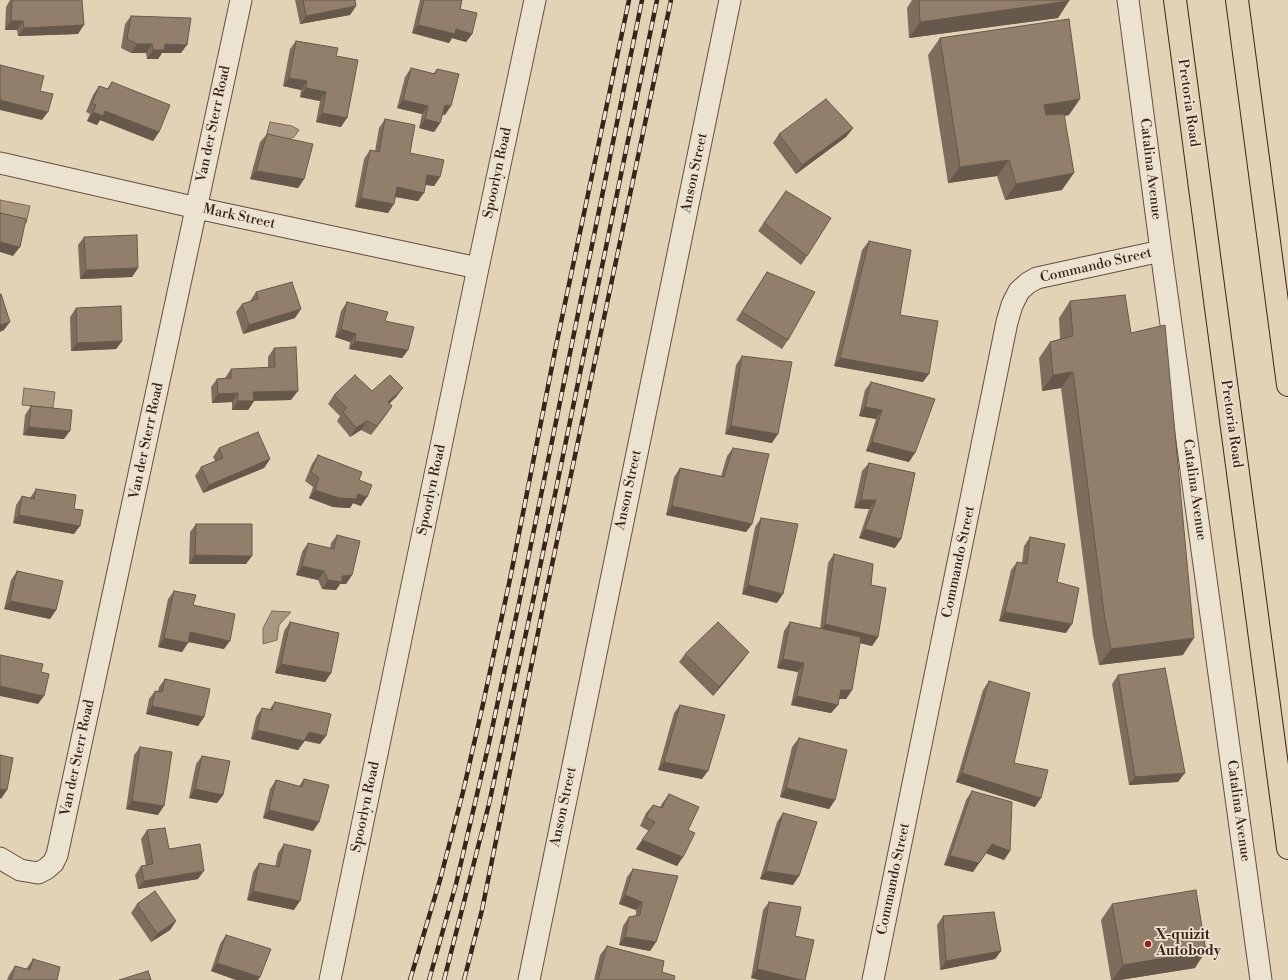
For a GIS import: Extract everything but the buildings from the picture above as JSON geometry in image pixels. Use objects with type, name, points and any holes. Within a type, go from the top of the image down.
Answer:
[{"type":"main road","name":"Pretoria Road","points":[[1175,0],[1288,848]]},
{"type":"main road","points":[[1237,0],[1288,385]]},
{"type":"street","name":"Van der Sterr Road","points":[[0,858],[20,870],[38,873],[53,863],[57,854],[197,208],[240,0]]},
{"type":"street","name":"Spoorlyn Road","points":[[330,980],[535,0]]},
{"type":"street","name":"Anson Street","points":[[529,980],[730,0]]},
{"type":"street","name":"Catalina Avenue","points":[[1128,0],[1261,980]]},
{"type":"street","name":"Mark Street","points":[[0,163],[197,208],[478,268]]},
{"type":"street","name":"Commando Street","points":[[873,980],[1007,322],[1012,305],[1019,292],[1028,283],[1037,278],[1161,250]]},
{"type":"shaded area","points":[[270,122],[292,126],[299,130],[294,137],[280,142],[267,133]]},
{"type":"shaded area","points":[[0,200],[30,206],[26,223],[0,217]]},
{"type":"shaded area","points":[[24,388],[55,392],[53,408],[22,405]]},
{"type":"shaded area","points":[[272,611],[291,612],[279,625],[277,640],[263,644],[263,628]]},
{"type":"railway","points":[[410,980],[440,880],[463,792],[483,704],[510,579],[556,346],[629,0]]},
{"type":"railway","points":[[429,980],[456,884],[489,743],[642,0]]},
{"type":"railway","points":[[444,980],[489,804],[534,596],[657,0]]},
{"type":"railway","points":[[464,980],[482,910],[545,598],[671,0]]},
{"type":"place","name":"X-quizit Autobody","points":[[1148,944]]}]
